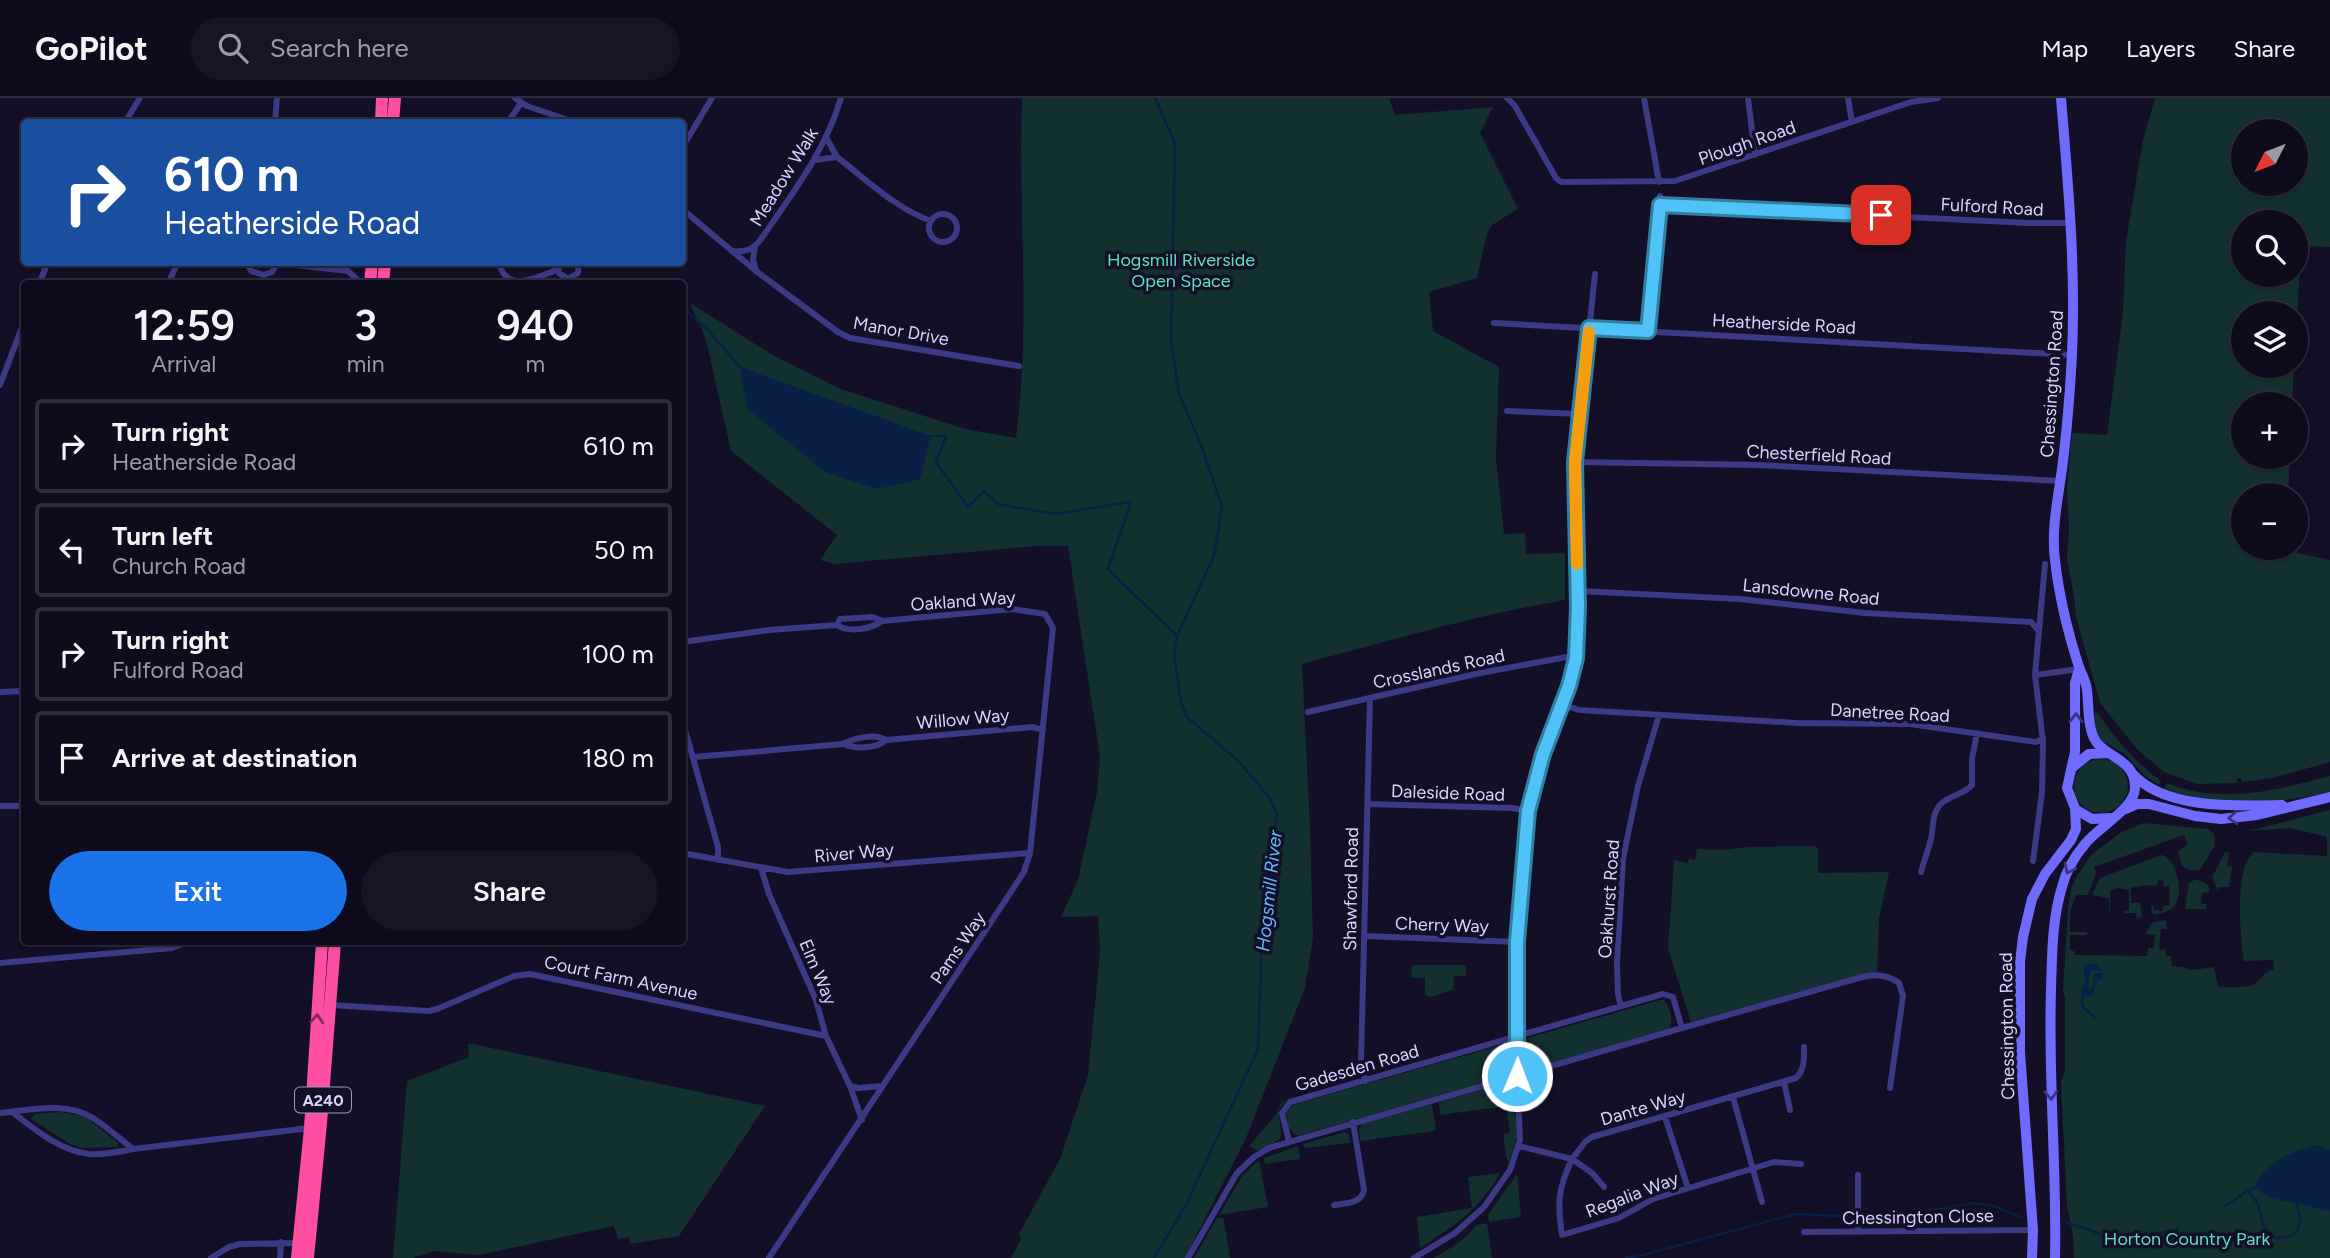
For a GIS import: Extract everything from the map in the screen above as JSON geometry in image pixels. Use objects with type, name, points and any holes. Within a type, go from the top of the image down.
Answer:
[{"type":"highway","points":[[381,119],[382,98]]},
{"type":"highway","points":[[393,119],[395,98]]},
{"type":"highway","name":"A240","points":[[297,1258],[310,1128],[322,945]]},
{"type":"highway","name":"A240","points":[[308,1258],[335,945]]},
{"type":"main road","name":"Chessington Road","points":[[2061,98],[2073,277],[2072,355],[2056,520],[2055,560],[2079,669],[2087,682],[2091,731],[2097,743],[2153,789],[2200,803],[2226,806],[2300,804]]},
{"type":"main road","name":"Chessington Road","points":[[2032,1258],[2033,1230],[2020,1052],[2023,937],[2032,899],[2045,874],[2071,840],[2076,829],[2075,808],[2067,788],[2072,767],[2079,669]]},
{"type":"main road","points":[[2072,767],[2089,754],[2110,754]]},
{"type":"main road","points":[[2125,810],[2136,788],[2127,765]]},
{"type":"main road","points":[[2055,1258],[2050,1024],[2052,967],[2057,905],[2069,866],[2084,845],[2112,818],[2145,803],[2196,817],[2221,819],[2257,815],[2330,797]]},
{"type":"main road","points":[[2075,808],[2092,819],[2112,818]]},
{"type":"street","points":[[127,119],[140,98]]},
{"type":"street","points":[[275,119],[277,98]]},
{"type":"street","points":[[515,98],[521,103],[566,119]]},
{"type":"street","points":[[686,141],[712,98]]},
{"type":"street","name":"Meadow Walk","points":[[732,251],[745,252],[755,247],[815,160],[827,139],[841,98]]},
{"type":"street","name":"Plough Road","points":[[1507,98],[1515,106],[1560,181],[1659,182],[1689,177],[1911,102],[1938,98]]},
{"type":"street","points":[[1644,98],[1659,182]]},
{"type":"street","points":[[1748,98],[1755,155]]},
{"type":"street","points":[[1848,98],[1852,122]]},
{"type":"street","points":[[510,119],[521,103]]},
{"type":"street","points":[[827,139],[837,157],[900,206],[931,221]]},
{"type":"street","points":[[815,160],[837,157]]},
{"type":"street","points":[[1648,331],[1660,196]]},
{"type":"street","name":"Fulford Road","points":[[1660,205],[2070,223]]},
{"type":"street","name":"Manor Drive","points":[[686,212],[756,271],[850,338],[1019,366]]},
{"type":"street","points":[[939,215],[948,215],[957,226],[955,235],[949,241],[936,240],[930,233],[931,221],[939,215]]},
{"type":"street","points":[[755,247],[753,259],[756,271]]},
{"type":"street","points":[[249,266],[251,271],[260,275],[272,272],[276,266]]},
{"type":"street","points":[[304,266],[348,271],[358,280]]},
{"type":"street","points":[[501,266],[505,276],[512,280]]},
{"type":"street","points":[[527,280],[558,266],[561,276],[572,278],[578,273],[579,266]]},
{"type":"street","points":[[1414,1258],[1455,1233],[1484,1207],[1502,1184],[1519,1146],[1521,1124],[1517,1076],[1517,942],[1528,811],[1543,754],[1569,686],[1576,658],[1578,591],[1575,462],[1595,274]]},
{"type":"street","points":[[260,275],[260,280]]},
{"type":"street","name":"Heatherside Road","points":[[1494,323],[2072,355]]},
{"type":"street","points":[[0,385],[21,330]]},
{"type":"street","points":[[1507,411],[1580,414]]},
{"type":"street","name":"Chesterfield Road","points":[[1575,462],[1759,465],[2061,481]]},
{"type":"street","points":[[2033,861],[2042,792],[2043,738],[2035,675],[2045,564]]},
{"type":"street","name":"Lansdowne Road","points":[[1578,591],[1740,599],[1865,613],[2031,622],[2038,630]]},
{"type":"street","name":"Oakland Way","points":[[686,641],[769,630],[836,625],[841,619],[873,617],[882,621],[1012,609],[1045,614]]},
{"type":"street","name":"Pams Way","points":[[768,1258],[1024,872],[1030,852],[1053,628],[1045,614]]},
{"type":"street","name":"Crosslands Road","points":[[1308,712],[1480,673],[1567,657],[1576,658]]},
{"type":"street","points":[[2035,675],[2079,669]]},
{"type":"street","points":[[0,692],[21,691]]},
{"type":"street","name":"Shawford Road","points":[[1365,1081],[1361,1063],[1370,698]]},
{"type":"street","name":"Danetree Road","points":[[1561,705],[1579,710],[1659,715],[1809,723],[1910,724],[2036,742],[2043,738]]},
{"type":"street","name":"Oakhurst Road","points":[[1621,1006],[1617,962],[1623,859],[1638,786],[1659,715]]},
{"type":"street","name":"Willow Way","points":[[694,757],[843,744],[851,748],[880,745],[886,740],[1033,727],[1042,730]]},
{"type":"street","points":[[1921,872],[1932,835],[1933,817],[1938,807],[1972,785],[1977,733]]},
{"type":"street","points":[[686,734],[718,847],[718,860]]},
{"type":"street","name":"Daleside Road","points":[[1367,804],[1512,808],[1528,811]]},
{"type":"street","points":[[0,806],[21,806]]},
{"type":"street","name":"River Way","points":[[686,854],[788,872],[1030,852]]},
{"type":"street","name":"Elm Way","points":[[761,868],[769,894],[817,1000],[826,1036],[850,1086],[862,1120]]},
{"type":"street","name":"Cherry Way","points":[[1365,936],[1517,942]]},
{"type":"street","points":[[0,963],[172,948],[180,945]]},
{"type":"street","name":"Court Farm Avenue","points":[[330,1005],[429,1011],[514,976],[530,974],[826,1036]]},
{"type":"street","points":[[1188,1258],[1241,1168],[1259,1153],[1353,1122],[1861,977],[1882,976],[1894,979],[1899,983],[1903,996],[1890,1088]]},
{"type":"street","name":"Gadesden Road","points":[[1289,1141],[1282,1113],[1288,1104],[1621,1006],[1670,994],[1682,1028]]},
{"type":"street","points":[[1790,1110],[1784,1083],[1801,1073],[1804,1047]]},
{"type":"street","name":"Dante Way","points":[[1572,1159],[1592,1137],[1784,1083]]},
{"type":"street","points":[[850,1086],[883,1086]]},
{"type":"street","points":[[1732,1097],[1762,1202]]},
{"type":"street","points":[[0,1113],[60,1108],[78,1111],[93,1118],[133,1149]]},
{"type":"street","points":[[12,1112],[67,1149],[89,1154],[310,1128]]},
{"type":"street","points":[[1665,1117],[1688,1188]]},
{"type":"street","points":[[1334,1205],[1356,1201],[1363,1196],[1353,1122]]},
{"type":"street","points":[[1519,1146],[1572,1159],[1592,1173],[1604,1187]]},
{"type":"street","name":"Regalia Way","points":[[1572,1159],[1560,1190],[1558,1207],[1562,1235],[1619,1218],[1653,1199],[1774,1162],[1801,1164]]},
{"type":"street","points":[[1858,1175],[1858,1232]]},
{"type":"street","name":"Chessington Close","points":[[1804,1232],[2033,1230]]},
{"type":"street","points":[[280,1258],[281,1242]]},
{"type":"street","points":[[211,1258],[240,1244],[298,1242]]},
{"type":"green space","name":"Hogsmill Riverside Open Space","points":[[1022,98],[1389,98],[1395,115],[1493,107],[1480,133],[1518,209],[1492,225],[1487,234],[1477,278],[1429,292],[1433,331],[1499,367],[1496,459],[1504,534],[1525,533],[1526,554],[1565,553],[1565,600],[1466,621],[1302,664],[1313,938],[1305,988],[1246,1138],[1185,1258],[1011,1258],[1021,1239],[1019,1234],[1060,1159],[1088,1075],[1100,953],[1098,916],[1061,917],[1078,880],[1097,792],[1100,757],[1068,546],[1037,546],[834,564],[820,560],[837,535],[731,451],[706,340],[690,303],[771,354],[841,389],[965,429],[1016,438],[1023,353]]},
{"type":"green space","points":[[2155,98],[2330,98],[2330,247],[2308,246],[2308,210],[2231,210],[2231,287],[2299,287],[2298,301],[2231,301],[2231,378],[2293,378],[2293,392],[2231,392],[2231,469],[2289,469],[2289,483],[2231,483],[2231,560],[2308,560],[2308,555],[2330,560],[2330,762],[2272,778],[2242,782],[2241,778],[2237,778],[2237,783],[2197,784],[2164,772],[2138,750],[2100,703],[2076,617],[2067,559],[2067,488],[2072,433],[2107,435],[2123,313],[2126,241],[2143,140]]},
{"type":"green space","points":[[2094,713],[2098,713],[2119,741],[2161,781],[2159,785],[2144,775],[2125,754],[2100,740]]},
{"type":"green space","points":[[2106,759],[2116,763],[2124,771],[2128,786],[2124,801],[2116,809],[2096,813],[2086,809],[2078,801],[2074,781],[2078,771],[2086,763]]},
{"type":"green space","points":[[2330,776],[2330,793],[2267,802],[2225,803],[2164,788],[2167,783],[2208,793],[2248,793]]},
{"type":"green space","name":"Horton Country Park","points":[[2330,810],[2330,1258],[2074,1258],[2067,1206],[2061,1082],[2065,1070],[2063,991],[2068,910],[2071,889],[2077,876],[2092,854],[2122,832],[2143,823],[2208,829],[2214,834],[2215,845],[2200,870],[2189,870],[2182,866],[2178,851],[2188,845],[2184,835],[2094,867],[2096,873],[2088,895],[2076,895],[2070,911],[2070,932],[2087,932],[2087,935],[2070,935],[2070,950],[2074,951],[2075,955],[2147,956],[2148,948],[2154,948],[2155,935],[2146,932],[2152,923],[2165,920],[2167,929],[2161,929],[2159,949],[2166,950],[2166,956],[2171,956],[2172,966],[2191,970],[2214,967],[2218,986],[2249,986],[2274,969],[2273,960],[2244,961],[2240,900],[2246,863],[2253,852],[2327,856],[2327,837],[2291,828],[2248,831]]},
{"type":"green space","points":[[1815,846],[1818,850],[1818,873],[1889,872],[1879,919],[1877,974],[1862,974],[1691,1022],[1668,949],[1674,860],[1687,863],[1689,859],[1695,860],[1697,849]]},
{"type":"green space","points":[[2225,852],[2229,853],[2227,866],[2232,867],[2229,887],[2218,887],[2218,892],[2212,877]]},
{"type":"green space","points":[[2161,855],[2171,862],[2179,885],[2178,900],[2169,910],[2154,915],[2152,913],[2151,905],[2154,910],[2163,911],[2163,906],[2170,905],[2169,886],[2164,886],[2163,880],[2158,880],[2157,886],[2131,888],[2131,903],[2140,903],[2142,915],[2137,920],[2136,913],[2124,913],[2129,910],[2129,890],[2110,890],[2110,911],[2115,913],[2109,912],[2109,898],[2092,895],[2100,878]]},
{"type":"green space","points":[[2196,879],[2209,887],[2209,892],[2202,893],[2201,904],[2206,904],[2206,909],[2185,909],[2189,883]]},
{"type":"green space","points":[[1412,965],[1466,965],[1466,976],[1454,976],[1453,990],[1431,997],[1425,995],[1425,978],[1411,978]]},
{"type":"green space","points":[[1664,1000],[1671,1015],[1668,1029],[1527,1070],[1521,1064],[1521,1044],[1527,1038]]},
{"type":"green space","points":[[468,1043],[765,1106],[679,1236],[630,1244],[629,1237],[618,1239],[614,1226],[479,1255],[435,1251],[413,1258],[393,1258],[407,1081],[469,1057]]},
{"type":"green space","points":[[1505,1044],[1511,1045],[1514,1057],[1512,1069],[1507,1076],[1301,1135],[1296,1135],[1288,1128],[1286,1113],[1292,1105]]},
{"type":"green space","points":[[1501,1084],[1512,1088],[1514,1093],[1517,1137],[1509,1162],[1503,1134],[1510,1133],[1506,1106],[1440,1115],[1439,1102]]},
{"type":"green space","points":[[1287,1099],[1279,1109],[1280,1139],[1258,1151],[1249,1146],[1276,1115],[1281,1103]]},
{"type":"green space","points":[[1432,1104],[1436,1129],[1434,1131],[1360,1141],[1359,1130],[1362,1124]]},
{"type":"green space","points":[[62,1112],[86,1117],[117,1142],[118,1147],[82,1148],[72,1145],[31,1119],[35,1114]]},
{"type":"green space","points":[[1345,1132],[1349,1134],[1350,1143],[1304,1148],[1303,1144]]},
{"type":"green space","points":[[1298,1146],[1300,1159],[1265,1164],[1264,1158]]},
{"type":"green space","points":[[1259,1160],[1268,1207],[1219,1215],[1242,1176]]},
{"type":"green space","points":[[1500,1173],[1475,1207],[1420,1248],[1417,1217],[1472,1208],[1468,1177]]},
{"type":"green space","points":[[1517,1174],[1521,1217],[1489,1222],[1488,1215]]},
{"type":"green space","points":[[1217,1218],[1224,1220],[1230,1258],[1194,1258]]},
{"type":"green space","points":[[1487,1223],[1492,1258],[1434,1258],[1462,1240],[1476,1225]]},
{"type":"water","points":[[740,367],[931,436],[920,479],[877,489],[825,472],[747,409]]},
{"type":"water","points":[[2095,963],[2102,971],[2090,970],[2088,990],[2092,987],[2095,973],[2103,973],[2103,977],[2097,981],[2093,995],[2088,997],[2083,995],[2081,990],[2085,982],[2084,966]]},
{"type":"water","points":[[2317,1145],[2330,1150],[2330,1211],[2271,1198],[2254,1188],[2265,1171],[2280,1159]]},
{"type":"waterway","name":"Hogsmill River","points":[[1154,1258],[1186,1205],[1258,1049],[1262,938],[1277,814],[1270,799],[1253,778],[1237,760],[1187,717],[1181,703],[1174,653],[1177,636],[1214,556],[1222,506],[1201,445],[1179,394],[1171,341],[1175,143],[1155,98]]},
{"type":"waterway","points":[[686,311],[707,329],[740,367]]},
{"type":"waterway","points":[[931,436],[946,436],[936,462],[968,507],[984,491],[998,504],[1055,514],[1131,502],[1108,569],[1177,636]]},
{"type":"waterway","points":[[2082,996],[2082,1006],[2095,1018]]},
{"type":"waterway","points":[[2226,1206],[2255,1187]]},
{"type":"waterway","points":[[2248,1190],[2258,1204],[2264,1227],[2275,1238],[2284,1238],[2296,1232],[2300,1222],[2295,1201]]},
{"type":"waterway","points":[[1626,1258],[1796,1214],[1903,1219],[1932,1210],[1975,1203],[1994,1206],[2020,1217]]},
{"type":"waterway","points":[[2067,1223],[2119,1242],[2178,1229]]},
{"type":"slow traffic","points":[[1577,564],[1575,462],[1589,332]]},
{"type":"route","points":[[1517,1076],[1517,942],[1528,811],[1543,754],[1569,686],[1576,658],[1578,607],[1575,462],[1589,328],[1648,331],[1660,205],[1881,215]]}]
